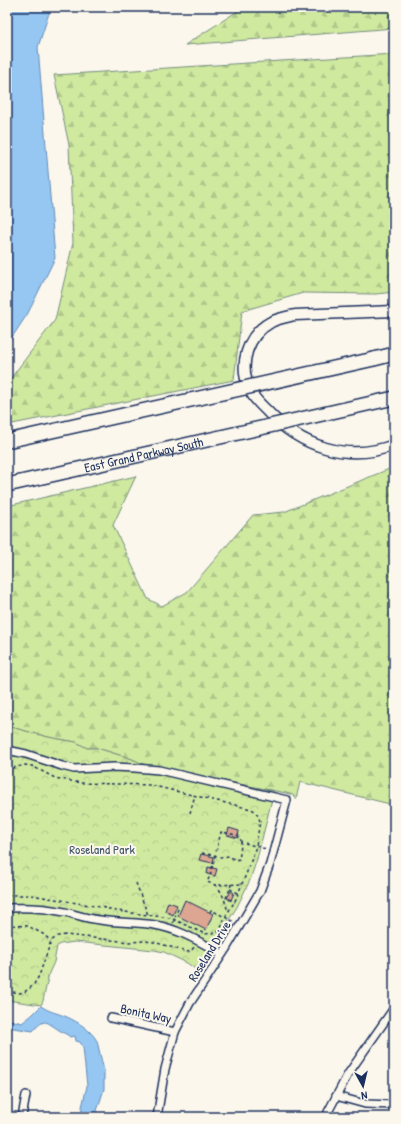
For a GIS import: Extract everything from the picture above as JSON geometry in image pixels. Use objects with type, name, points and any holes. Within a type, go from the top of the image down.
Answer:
[{"type":"highway","points":[[7,441],[394,354]]},
{"type":"highway","name":"East Grand Parkway South","points":[[7,485],[394,398]]},
{"type":"street","points":[[394,311],[295,315],[272,321],[255,335],[245,357],[244,369],[246,381],[250,391],[260,403],[281,425],[293,434],[310,443],[327,449],[344,452],[361,452],[394,445]]},
{"type":"street","name":"Roseland Drive","points":[[7,750],[74,768],[88,769],[114,767],[159,770],[287,800],[274,851],[260,891],[190,1003],[175,1032],[165,1069],[157,1117]]},
{"type":"street","points":[[7,908],[36,908],[64,912],[101,921],[143,923],[171,929],[222,954]]},
{"type":"street","points":[[327,1117],[328,1112],[348,1074],[394,1008]]},
{"type":"street","name":"Bonita Way","points":[[112,1018],[175,1032]]},
{"type":"street","points":[[22,1117],[26,1095]]},
{"type":"street","points":[[336,1096],[365,1104],[394,1105]]},
{"type":"path","points":[[7,766],[13,768],[25,765],[32,766],[55,778],[81,783],[150,785],[251,809],[255,811],[260,821],[256,846],[250,863],[235,902],[225,917],[218,932],[205,934],[171,918],[117,911],[30,895],[7,895]]},
{"type":"path","points":[[190,813],[195,795]]},
{"type":"path","points":[[202,853],[215,856],[221,857],[229,856],[237,860],[240,857],[240,837],[221,832],[215,856],[210,876],[207,882],[219,888],[229,912]]},
{"type":"path","points":[[241,842],[274,851]]},
{"type":"path","points":[[136,883],[148,915]]},
{"type":"path","points":[[231,884],[226,898],[235,902]]},
{"type":"path","points":[[215,885],[242,884]]},
{"type":"path","points":[[230,889],[238,894]]},
{"type":"path","points":[[171,929],[179,906]]},
{"type":"path","points":[[210,912],[211,910],[239,926]]},
{"type":"path","points":[[7,925],[28,926],[43,934],[51,941]]},
{"type":"path","points":[[7,991],[20,993],[24,992],[34,984],[42,968],[51,941],[58,936],[66,935],[129,942],[154,942],[187,952],[191,951],[201,932]]},
{"type":"green space","points":[[244,7],[394,7],[394,28],[185,45]]},
{"type":"green space","points":[[394,54],[394,292],[376,294],[303,293],[242,311],[234,380],[7,425],[7,383],[55,320],[73,243],[69,145],[54,75]]},
{"type":"green space","points":[[394,467],[394,805],[300,782],[296,799],[293,795],[286,793],[145,765],[132,759],[97,748],[87,748],[76,742],[48,737],[7,726],[7,506],[136,476],[113,525],[148,599],[162,606],[187,592],[253,515],[284,512]]},
{"type":"green space","name":"Roseland Park","points":[[7,726],[48,737],[76,742],[87,748],[97,748],[132,759],[145,765],[274,791],[257,859],[250,880],[237,907],[216,940],[202,974],[187,963],[164,952],[75,942],[60,944],[57,946],[54,962],[49,973],[41,1005],[7,1000]]},
{"type":"water","points":[[7,7],[51,7],[38,47],[55,258],[28,313],[7,345]]},
{"type":"water","points":[[41,1006],[80,1024],[91,1033],[97,1041],[104,1071],[104,1089],[95,1117],[81,1117],[87,1086],[83,1047],[80,1042],[76,1041],[75,1036],[70,1037],[46,1022],[40,1024],[33,1031],[7,1027],[7,1019],[22,1023]]},
{"type":"building","points":[[229,828],[239,831],[238,838],[227,835]]},
{"type":"building","points":[[201,854],[214,857],[213,863],[199,860]]},
{"type":"building","points":[[208,867],[217,869],[215,876],[207,874]]},
{"type":"building","points":[[231,891],[234,893],[231,900],[227,898]]},
{"type":"building","points":[[185,900],[213,914],[206,930],[178,916]]},
{"type":"building","points":[[168,902],[177,905],[173,915],[165,911]]}]
